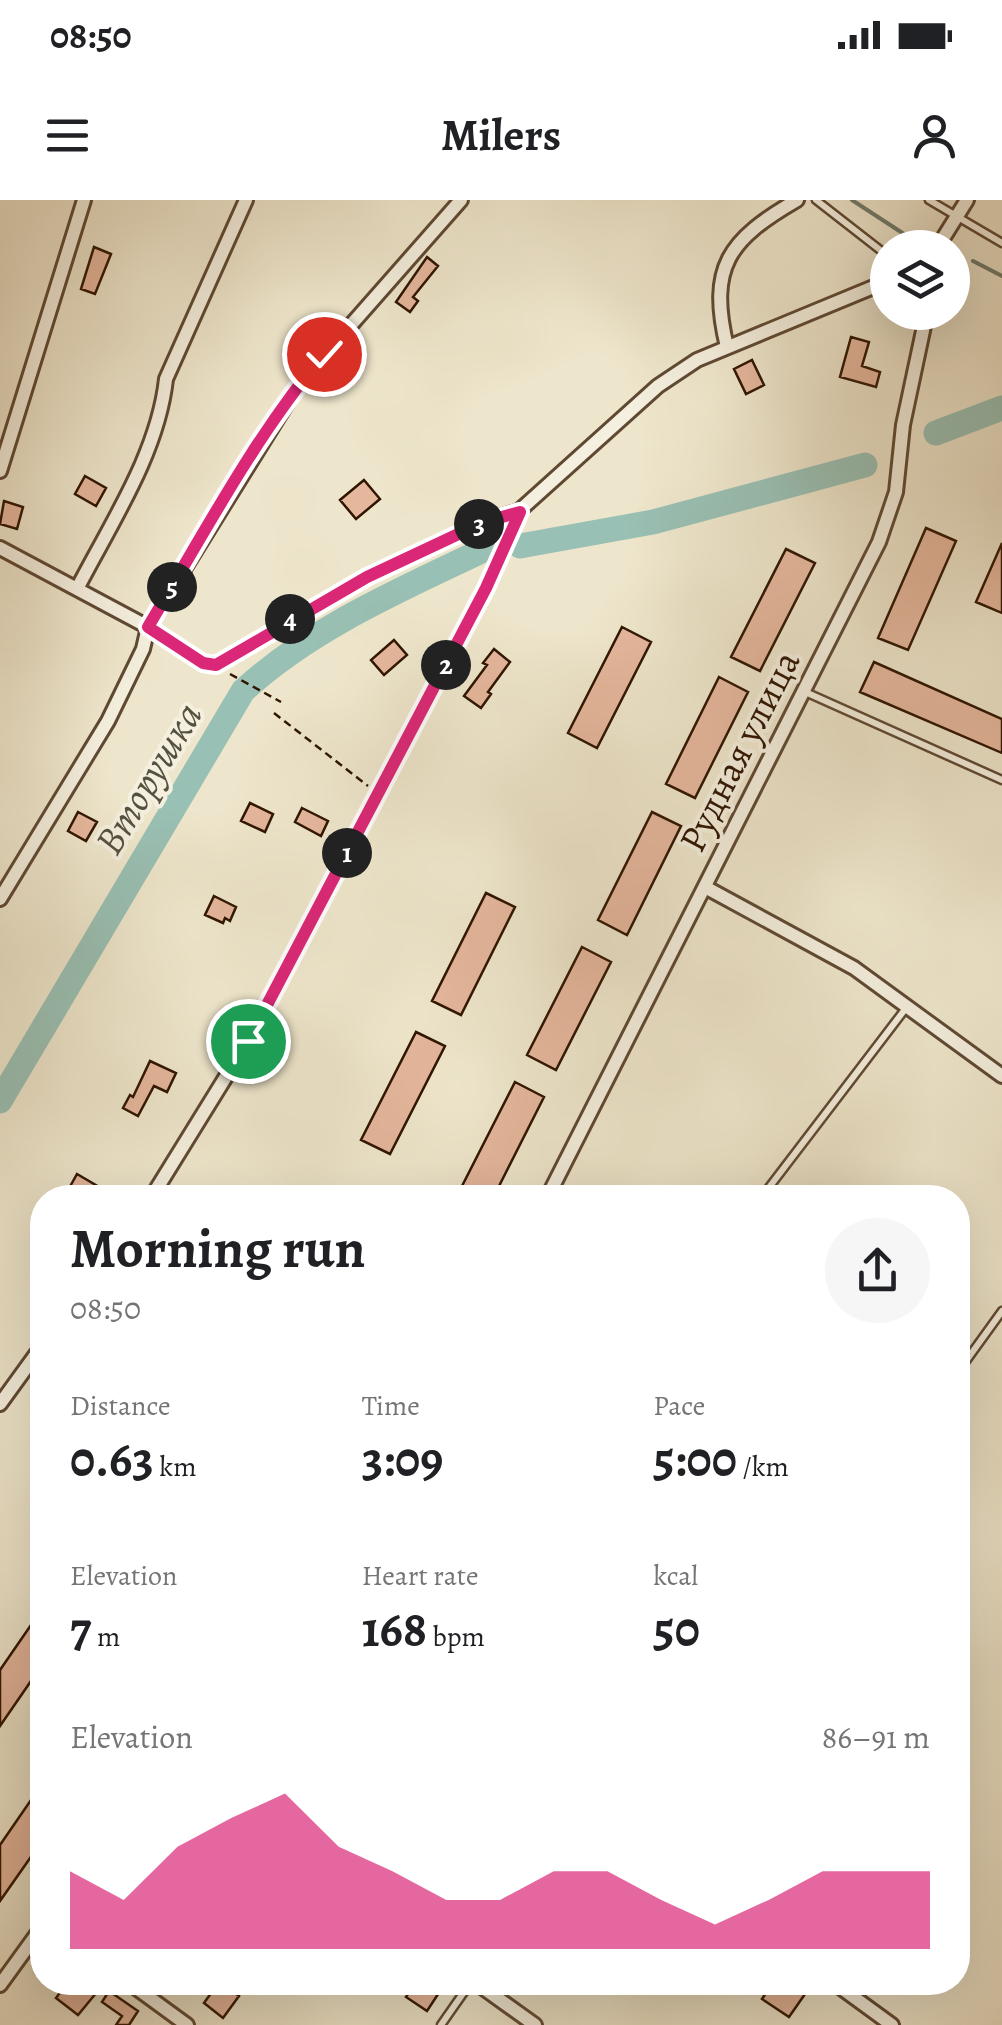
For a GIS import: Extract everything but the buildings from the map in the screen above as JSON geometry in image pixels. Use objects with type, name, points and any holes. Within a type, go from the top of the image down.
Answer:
[{"type":"street","points":[[0,471],[84,200]]},
{"type":"street","points":[[77,589],[144,456],[163,410],[166,379],[246,200]]},
{"type":"street","points":[[0,899],[108,721],[144,649],[148,627],[299,384],[461,200]]},
{"type":"street","points":[[728,347],[720,317],[721,271],[736,246],[770,216],[797,200]]},
{"type":"street","points":[[947,230],[967,200]]},
{"type":"street","points":[[158,1185],[248,1041],[486,588],[520,512],[658,386],[698,360],[870,288]]},
{"type":"street","name":"Рудная улица","points":[[554,1185],[880,542],[896,492],[903,425],[923,330]]},
{"type":"street","points":[[0,548],[148,627],[203,663],[216,665],[367,577],[484,522],[520,512]]},
{"type":"street","points":[[705,887],[825,951],[1002,1076]]},
{"type":"street","points":[[0,1404],[30,1363]]},
{"type":"street","points":[[0,1985],[30,1943]]},
{"type":"street","points":[[146,1995],[187,2025]]},
{"type":"street","points":[[492,1995],[535,2025]]},
{"type":"street","points":[[851,1995],[892,2025]]},
{"type":"lane","points":[[816,200],[870,242]]},
{"type":"lane","points":[[929,200],[1002,243]]},
{"type":"lane","points":[[802,691],[1002,780]]},
{"type":"lane","points":[[771,1185],[908,1006]]},
{"type":"lane","points":[[970,1355],[1002,1311]]},
{"type":"lane","points":[[441,2025],[463,1995]]},
{"type":"path","points":[[239,680],[281,702]]},
{"type":"path","points":[[274,713],[378,794]]},
{"type":"waterway","points":[[852,200],[898,230]]},
{"type":"waterway","points":[[973,261],[1002,276]]},
{"type":"waterway","name":"Вторушка","points":[[936,433],[1002,408]]},
{"type":"waterway","name":"Вторушка","points":[[520,546],[653,522],[865,465]]},
{"type":"waterway","name":"Вторушка","points":[[0,1101],[243,691],[331,627],[494,545]]},
{"type":"route","points":[[248,1041],[486,588],[520,512],[484,522],[367,577],[284,623],[226,662],[203,663],[148,627],[246,466],[299,384],[324,354]]}]
